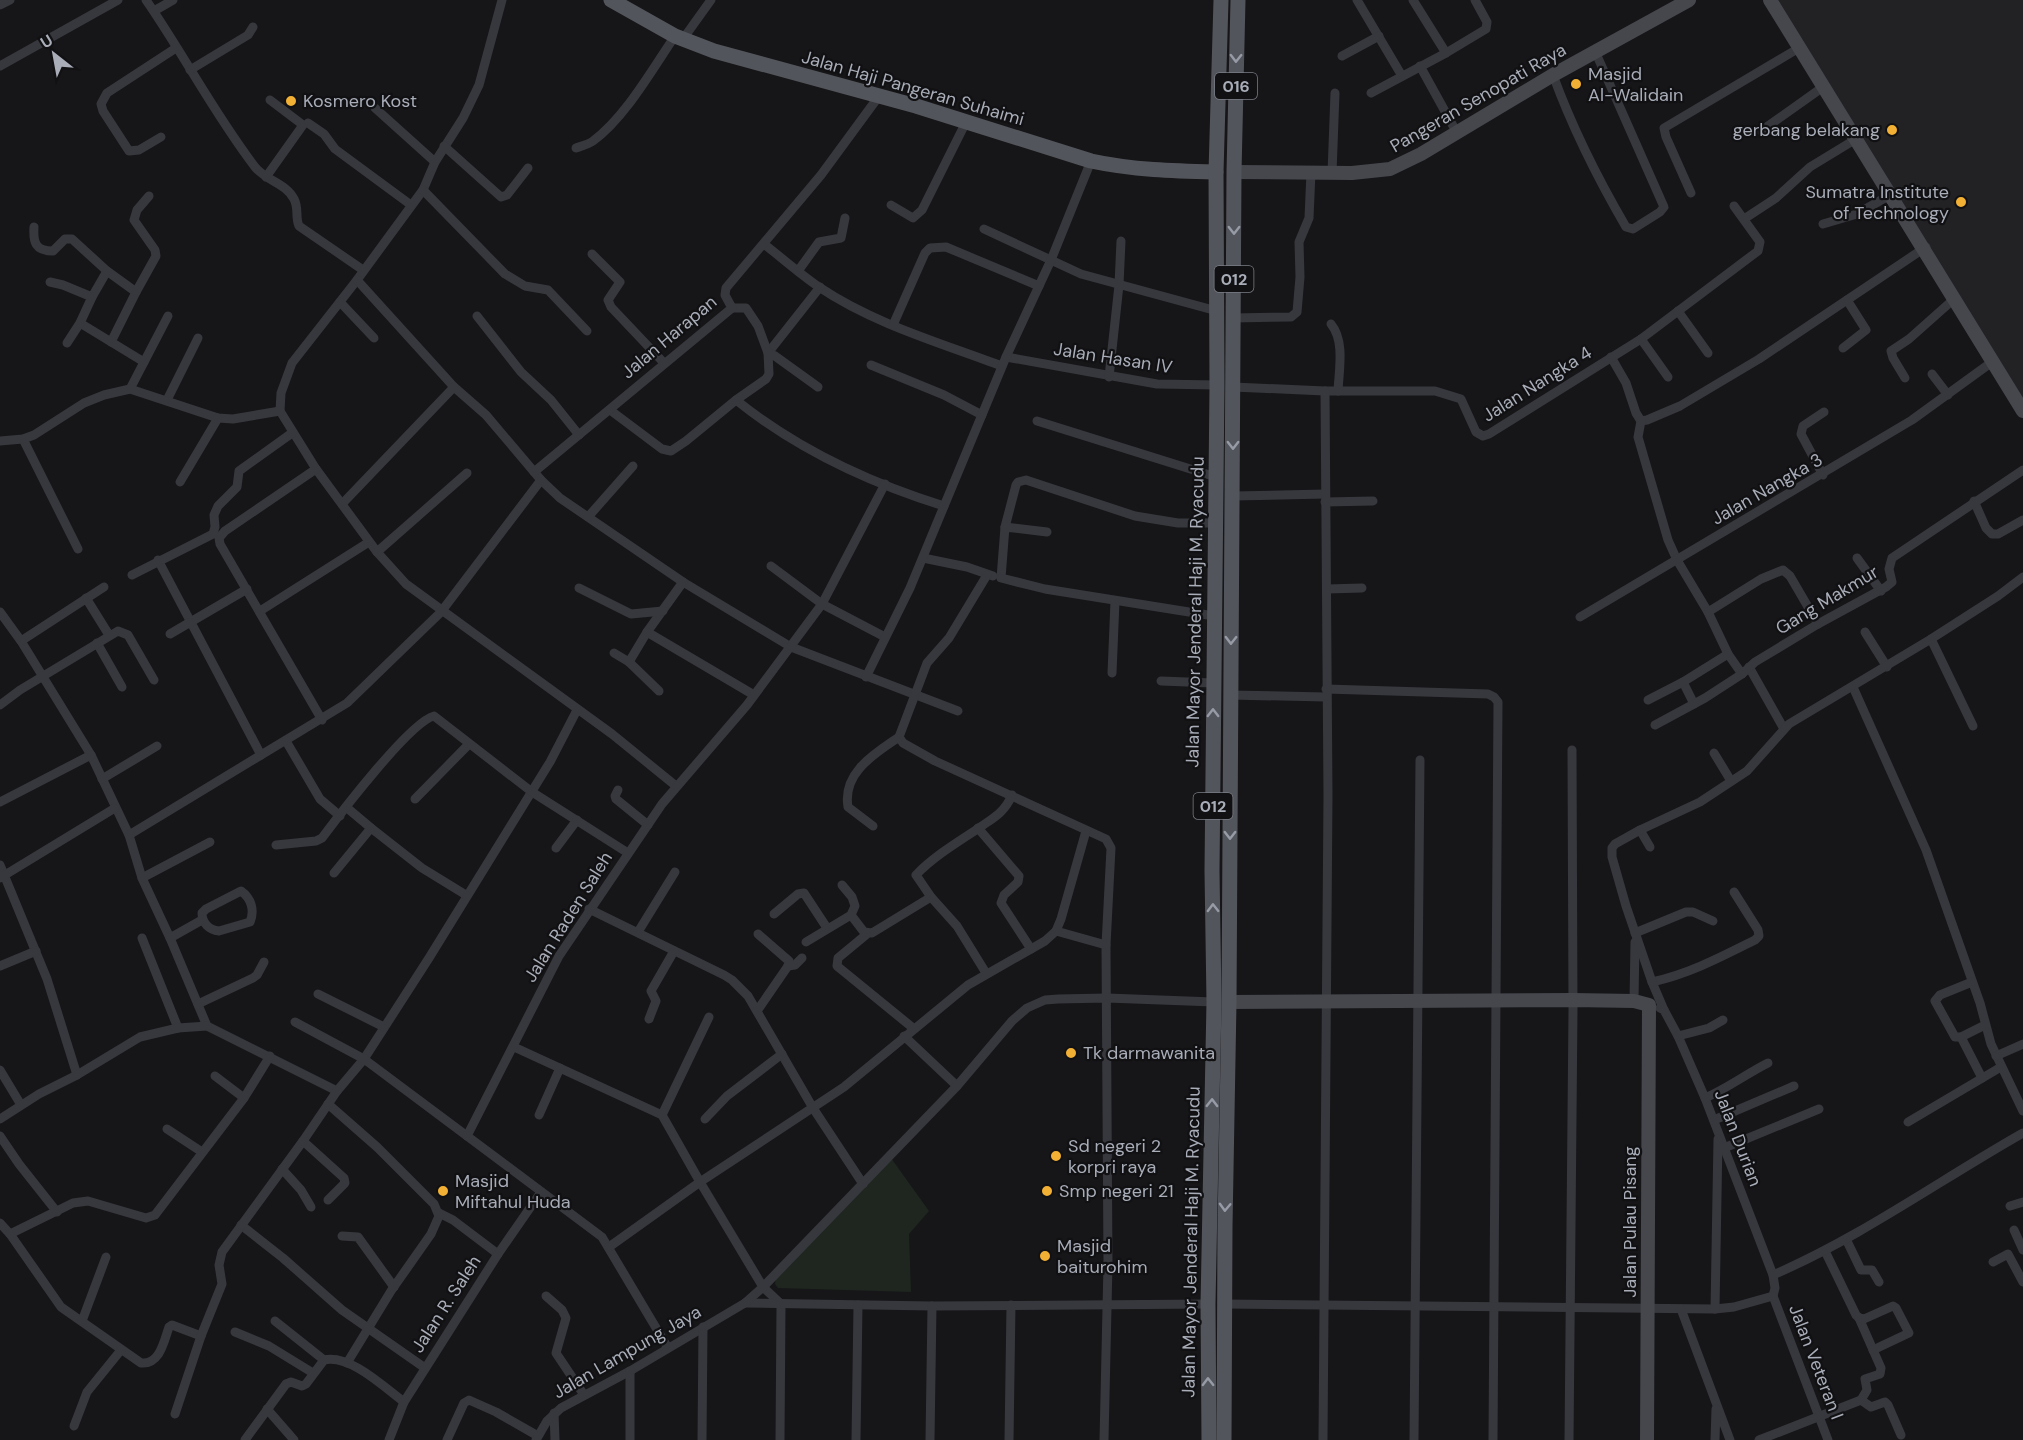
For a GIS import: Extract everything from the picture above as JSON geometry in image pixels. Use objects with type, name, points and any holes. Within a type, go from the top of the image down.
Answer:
[{"type":"main road","name":"Jalan Haji Pangeran Suhaimi","points":[[611,0],[679,38],[714,51],[879,96],[1091,161],[1149,170],[1216,172]]},
{"type":"main road","name":"Jalan Mayor Jenderal Haji M. Ryacudu","points":[[1221,0],[1216,172],[1217,385],[1213,683],[1227,1146],[1224,1440]]},
{"type":"main road","name":"Jalan Mayor Jenderal Haji M. Ryacudu","points":[[1209,1440],[1209,1175],[1221,1002],[1230,695],[1234,172],[1238,0]]},
{"type":"main road","points":[[1215,550],[1225,549],[1227,536],[1233,530]]},
{"type":"main road","points":[[1215,587],[1220,580],[1221,561],[1232,559]]},
{"type":"main road","points":[[1211,1145],[1219,1150],[1227,1146]]},
{"type":"main road","points":[[1209,1175],[1220,1171],[1226,1174]]},
{"type":"street","points":[[0,5],[10,0]]},
{"type":"street","points":[[0,66],[118,0]]},
{"type":"street","points":[[146,0],[257,169],[287,190],[294,198],[299,226],[363,270]]},
{"type":"street","points":[[154,10],[173,0]]},
{"type":"street","points":[[502,0],[479,85],[463,118],[435,162],[423,190],[292,363],[281,393],[280,411],[316,469],[369,542],[406,584],[441,612],[612,734],[676,786]]},
{"type":"street","points":[[576,148],[592,142],[607,129],[711,0]]},
{"type":"street","points":[[1357,0],[1402,76]]},
{"type":"street","points":[[1413,0],[1446,53]]},
{"type":"street","points":[[1371,93],[1486,29],[1487,22],[1475,0]]},
{"type":"street","name":"Pangeran Senopati Raya","points":[[1234,172],[1332,173],[1374,172],[1390,169],[1421,154],[1553,75],[1689,0]]},
{"type":"street","points":[[1770,0],[1890,195],[2023,400]]},
{"type":"street","points":[[1776,0],[1925,247]]},
{"type":"street","points":[[190,70],[248,35],[253,27]]},
{"type":"street","points":[[1342,56],[1378,36]]},
{"type":"street","points":[[160,136],[139,150],[129,151],[101,104],[108,93],[176,48]]},
{"type":"street","points":[[1691,193],[1665,136],[1664,128],[1799,48]]},
{"type":"street","points":[[1553,75],[1606,193],[1626,227],[1633,229],[1664,207],[1595,51]]},
{"type":"street","points":[[1420,66],[1456,133]]},
{"type":"street","points":[[1761,131],[1824,87]]},
{"type":"street","points":[[1332,173],[1335,93]]},
{"type":"street","name":"Jalan Harapan","points":[[534,472],[732,308],[724,295],[726,288],[821,175],[879,96]]},
{"type":"street","points":[[266,177],[303,125],[270,100]]},
{"type":"street","points":[[375,108],[435,162]]},
{"type":"street","points":[[891,205],[909,217],[917,216],[966,122]]},
{"type":"street","points":[[308,123],[324,134],[335,149],[411,205]]},
{"type":"street","points":[[1744,219],[1776,198],[1810,167],[1856,139]]},
{"type":"street","points":[[444,146],[501,197],[507,195],[528,168]]},
{"type":"street","points":[[866,677],[945,506],[1004,361],[1051,260],[1091,161]]},
{"type":"street","points":[[1233,318],[1291,317],[1298,312],[1299,242],[1309,218],[1311,172]]},
{"type":"street","points":[[423,190],[505,274],[525,286],[548,290],[587,332]]},
{"type":"street","points":[[1823,224],[1857,214],[1890,195]]},
{"type":"street","points":[[111,342],[156,256],[155,250],[134,220],[136,210],[149,196]]},
{"type":"street","name":"Jalan Nangka 4","points":[[1233,387],[1325,391],[1435,391],[1461,399],[1476,432],[1483,436],[1641,339],[1758,251],[1760,242],[1734,206]]},
{"type":"street","points":[[798,271],[819,242],[841,238],[845,218]]},
{"type":"street","points":[[34,227],[33,241],[37,247],[45,251],[52,250],[65,239],[72,239],[107,271],[136,292]]},
{"type":"street","points":[[984,229],[1081,274],[1217,311]]},
{"type":"street","points":[[1109,377],[1119,285],[1121,242]]},
{"type":"street","name":"Jalan Hasan IV","points":[[764,244],[820,287],[893,325],[1004,361],[1157,384],[1217,385]]},
{"type":"street","points":[[893,325],[925,253],[930,248],[946,247],[1039,286]]},
{"type":"street","points":[[1641,421],[1657,417],[1680,406],[1760,359],[1925,247]]},
{"type":"street","points":[[592,254],[620,282],[608,300],[611,307],[664,363]]},
{"type":"street","points":[[66,343],[80,323],[107,271]]},
{"type":"street","points":[[1941,271],[1954,299],[2023,411]]},
{"type":"street","points":[[357,280],[454,387],[486,415],[540,480],[560,498],[683,582],[791,647],[958,711]]},
{"type":"street","points":[[50,282],[92,297]]},
{"type":"street","points":[[768,353],[820,287]]},
{"type":"street","points":[[1905,378],[1891,351],[1909,339],[1954,299]]},
{"type":"street","points":[[1843,348],[1866,330],[1847,300]]},
{"type":"street","points":[[340,302],[374,338]]},
{"type":"street","points":[[610,410],[662,449],[671,451],[766,379],[768,353],[758,326],[746,308],[732,308]]},
{"type":"street","points":[[1678,311],[1708,353]]},
{"type":"street","points":[[130,389],[168,316]]},
{"type":"street","points":[[477,316],[521,372],[551,400],[579,435]]},
{"type":"street","points":[[80,323],[144,362]]},
{"type":"street","points":[[1330,324],[1335,329],[1339,344],[1338,391]]},
{"type":"street","points":[[167,400],[198,338]]},
{"type":"street","points":[[1641,339],[1668,376]]},
{"type":"street","points":[[768,353],[818,387]]},
{"type":"street","points":[[1611,357],[1626,383],[1641,421],[1638,437],[1644,462],[1668,540],[1677,560],[1708,612],[1728,654],[1745,671],[1784,729]]},
{"type":"street","name":"Jalan Nangka 3","points":[[1580,617],[1823,475],[1912,420],[1992,362]]},
{"type":"street","points":[[871,365],[944,395],[982,415]]},
{"type":"street","points":[[1932,374],[1948,395]]},
{"type":"street","points":[[342,504],[454,387]]},
{"type":"street","points":[[0,441],[23,440],[84,402],[104,394],[130,389],[218,418],[233,419],[280,411]]},
{"type":"street","points":[[1323,1440],[1327,589],[1325,391]]},
{"type":"street","points":[[736,400],[811,451],[885,484],[945,506]]},
{"type":"street","points":[[1823,475],[1801,434],[1801,429],[1824,412]]},
{"type":"street","points":[[180,482],[218,418]]},
{"type":"street","points":[[1037,421],[1216,477]]},
{"type":"street","points":[[132,575],[213,534],[214,515],[218,506],[237,487],[239,471],[292,433]]},
{"type":"street","points":[[23,440],[78,549]]},
{"type":"street","points":[[588,517],[633,466]]},
{"type":"street","points":[[316,469],[219,538],[220,544],[322,720]]},
{"type":"street","name":"Gang Makmur","points":[[1655,725],[1694,704],[1818,624],[1881,591],[1892,582],[1888,569],[1892,558],[2023,470]]},
{"type":"street","points":[[377,552],[467,473]]},
{"type":"street","points":[[129,835],[348,703],[441,612],[540,480]]},
{"type":"street","points":[[1001,578],[1009,504],[1018,482],[1026,480],[1135,516],[1178,523],[1215,524]]},
{"type":"street","name":"Jalan Raden Saleh","points":[[467,1136],[555,963],[589,909],[676,786],[754,695],[822,604],[885,484]]},
{"type":"street","points":[[1233,496],[1373,501]]},
{"type":"street","points":[[1974,501],[1986,528],[1992,534],[1998,534],[2023,520]]},
{"type":"street","points":[[213,522],[222,534]]},
{"type":"street","points":[[1005,528],[1047,532]]},
{"type":"street","points":[[260,611],[369,542]]},
{"type":"street","points":[[922,558],[968,567],[1045,589],[1214,616]]},
{"type":"street","points":[[1857,558],[1881,591]]},
{"type":"street","points":[[158,560],[261,755]]},
{"type":"street","points":[[771,566],[822,604],[885,637]]},
{"type":"street","points":[[1708,612],[1761,579],[1783,570],[1790,576],[1818,624]]},
{"type":"street","points":[[873,826],[848,807],[847,801],[854,776],[864,762],[885,744],[899,736],[929,660],[949,638],[987,574]]},
{"type":"street","points":[[1634,1001],[1635,933],[1611,852],[1616,844],[1700,802],[1747,771],[1784,729],[1799,717],[1887,667],[1998,596],[2023,577]]},
{"type":"street","points":[[629,662],[647,632],[683,582]]},
{"type":"street","points":[[21,641],[104,587]]},
{"type":"street","points":[[579,588],[631,614],[663,610]]},
{"type":"street","points":[[1327,589],[1362,588]]},
{"type":"street","points":[[170,634],[247,590]]},
{"type":"street","points":[[86,598],[109,635]]},
{"type":"street","points":[[1112,673],[1115,601]]},
{"type":"street","points":[[0,612],[21,641],[91,755],[129,835],[142,878],[207,1026]]},
{"type":"street","points":[[0,705],[41,677],[118,631],[128,635],[154,680]]},
{"type":"street","points":[[647,632],[754,695]]},
{"type":"street","points":[[1865,632],[1887,667]]},
{"type":"street","points":[[1931,639],[1973,726]]},
{"type":"street","points":[[97,643],[122,687]]},
{"type":"street","points":[[614,653],[629,662],[659,691]]},
{"type":"street","points":[[1648,700],[1683,682],[1728,654]]},
{"type":"street","points":[[1161,681],[1213,683]]},
{"type":"street","points":[[1683,682],[1694,704]]},
{"type":"street","points":[[1852,687],[1926,850],[1996,1056],[2023,1111]]},
{"type":"street","points":[[1230,695],[1488,694],[1498,702],[1496,1307],[1493,1440]]},
{"type":"street","points":[[175,1413],[201,1336],[222,1284],[219,1258],[337,1090],[364,1059],[532,792],[577,710]]},
{"type":"street","points":[[276,845],[316,841],[321,838],[381,765],[423,721],[430,717],[438,717],[532,792],[628,854]]},
{"type":"street","points":[[899,736],[903,743],[935,761],[1107,840],[1111,848],[1106,945],[1108,1264],[1104,1440]]},
{"type":"street","points":[[286,741],[320,799],[340,816]]},
{"type":"street","points":[[415,799],[469,744]]},
{"type":"street","points":[[102,779],[158,746]]},
{"type":"street","points":[[1569,1440],[1573,1000],[1572,750]]},
{"type":"street","points":[[1714,753],[1731,781]]},
{"type":"street","points":[[0,802],[91,755]]},
{"type":"street","points":[[1414,1440],[1420,760]]},
{"type":"street","points":[[618,790],[616,799],[648,825]]},
{"type":"street","points":[[986,973],[957,927],[931,897],[916,874],[1003,811],[1012,795]]},
{"type":"street","points":[[346,807],[422,868],[466,895]]},
{"type":"street","points":[[2,877],[115,808]]},
{"type":"street","points":[[556,848],[577,820]]},
{"type":"street","points":[[334,873],[371,828]]},
{"type":"street","points":[[978,828],[1018,876],[1018,882],[1004,895],[1001,903],[1030,949]]},
{"type":"street","points":[[1641,830],[1650,847]]},
{"type":"street","points":[[609,1247],[700,1182],[813,1108],[867,1069],[950,998],[986,973],[1045,941],[1056,931],[1062,919],[1086,831]]},
{"type":"street","points":[[142,878],[210,842]]},
{"type":"street","points":[[0,865],[2,877],[47,979],[77,1075]]},
{"type":"street","points":[[638,932],[675,872]]},
{"type":"street","points":[[806,942],[851,915],[855,906],[852,897],[842,885]]},
{"type":"street","points":[[241,891],[250,901],[252,916],[245,924],[215,931],[202,920],[202,913],[206,909],[241,891]]},
{"type":"street","points":[[1652,982],[1677,976],[1706,964],[1760,936],[1734,892]]},
{"type":"street","points":[[774,914],[795,896],[802,893],[814,906],[827,928]]},
{"type":"street","points":[[913,1029],[837,966],[838,958],[867,934],[876,931],[931,897]]},
{"type":"street","points":[[589,909],[732,980],[748,996],[813,1108],[863,1184]]},
{"type":"street","points":[[1635,933],[1686,912],[1693,912],[1713,921]]},
{"type":"street","points":[[851,915],[867,934]]},
{"type":"street","points":[[170,938],[202,920]]},
{"type":"street","points":[[1056,931],[1106,945]]},
{"type":"street","name":"Jalan Durian","points":[[1635,933],[1652,982],[1714,1120],[1773,1275],[1775,1288],[1773,1296]]},
{"type":"street","points":[[757,1011],[788,966],[789,961],[758,934]]},
{"type":"street","points":[[142,938],[178,1028]]},
{"type":"street","points":[[0,966],[36,951]]},
{"type":"street","points":[[649,1019],[656,1001],[651,991],[674,951]]},
{"type":"street","points":[[788,966],[795,965],[802,958]]},
{"type":"street","points":[[198,1004],[253,978],[264,962]]},
{"type":"street","points":[[1972,982],[1935,999],[1953,1034],[1961,1037],[1982,1078]]},
{"type":"street","points":[[318,994],[384,1027]]},
{"type":"street","points":[[745,1304],[957,1086],[1012,1021],[1027,1008],[1045,1000],[1107,998],[1221,1002],[1419,1002],[1573,1000],[1634,1001],[1664,1010]]},
{"type":"street","name":"Jalan Pulau Pisang","points":[[1647,1440],[1649,1005]]},
{"type":"street","points":[[662,1114],[710,1017]]},
{"type":"street","points":[[1678,1036],[1709,1028],[1723,1020]]},
{"type":"street","points":[[295,1022],[364,1059],[597,1232],[609,1247],[668,1348]]},
{"type":"street","points":[[1961,1037],[1985,1025]]},
{"type":"street","points":[[0,1119],[140,1037],[178,1028],[207,1026],[337,1090]]},
{"type":"street","points":[[904,1036],[957,1086]]},
{"type":"street","points":[[1996,1056],[2023,1044]]},
{"type":"street","points":[[514,1047],[662,1114],[763,1287],[782,1304],[780,1440]]},
{"type":"street","points":[[705,1119],[727,1096],[782,1054]]},
{"type":"street","points":[[10,1234],[73,1203],[88,1201],[150,1218],[155,1215],[244,1098],[270,1056]]},
{"type":"street","points":[[1705,1098],[1734,1084],[1749,1072],[1768,1063]]},
{"type":"street","points":[[1908,1122],[2001,1067]]},
{"type":"street","points":[[539,1115],[560,1068]]},
{"type":"street","points":[[0,1070],[21,1105]]},
{"type":"street","points":[[215,1076],[244,1098]]},
{"type":"street","points":[[1714,1120],[1794,1086]]},
{"type":"street","points":[[328,1104],[377,1147],[434,1204],[439,1213],[439,1220],[431,1234],[394,1287],[347,1363]]},
{"type":"street","points":[[1724,1148],[1819,1109]]},
{"type":"street","points":[[167,1130],[202,1152]]},
{"type":"street","points":[[1773,1275],[1846,1239],[2023,1132]]},
{"type":"street","points":[[1714,1309],[1718,1133]]},
{"type":"street","points":[[0,1136],[57,1212]]},
{"type":"street","points":[[303,1141],[344,1178],[345,1183],[328,1200]]},
{"type":"street","points":[[282,1169],[301,1190],[311,1207]]},
{"type":"street","name":"Jalan R. Saleh","points":[[389,1440],[404,1402],[498,1254],[541,1192]]},
{"type":"street","points":[[2010,1206],[2023,1202]]},
{"type":"street","points":[[439,1213],[453,1220],[498,1254]]},
{"type":"street","points":[[0,1223],[61,1307],[141,1363],[149,1363],[156,1358],[172,1324],[201,1336]]},
{"type":"street","points":[[241,1225],[321,1293],[425,1368]]},
{"type":"street","points":[[2014,1230],[2023,1250]]},
{"type":"street","points":[[342,1236],[358,1237],[394,1287]]},
{"type":"street","points":[[1846,1239],[1862,1270],[1872,1270],[1879,1282]]},
{"type":"street","points":[[1759,1440],[1861,1400],[1867,1390],[1865,1379],[1880,1374],[1881,1368],[1860,1318],[1856,1315],[1825,1251]]},
{"type":"street","points":[[1993,1262],[2008,1254],[2022,1279]]},
{"type":"street","points":[[82,1321],[106,1257]]},
{"type":"street","points":[[546,1296],[562,1310],[566,1318],[556,1353],[584,1395]]},
{"type":"street","points":[[1225,1304],[1714,1309],[1734,1307],[1773,1296]]},
{"type":"street","name":"Jalan Veteran I","points":[[1773,1296],[1828,1440]]},
{"type":"street","points":[[745,1304],[932,1306],[1208,1304]]},
{"type":"street","name":"Jalan Lampung Jaya","points":[[537,1438],[554,1413],[745,1304]]},
{"type":"street","points":[[856,1440],[858,1305]]},
{"type":"street","points":[[1009,1440],[1011,1305]]},
{"type":"street","points":[[930,1440],[932,1306]]},
{"type":"street","points":[[1860,1318],[1864,1319],[1893,1306],[1909,1333],[1873,1350]]},
{"type":"street","points":[[1681,1309],[1730,1440]]},
{"type":"street","points":[[275,1321],[324,1360]]},
{"type":"street","points":[[702,1440],[703,1327]]},
{"type":"street","points":[[235,1332],[269,1346],[313,1373]]},
{"type":"street","points":[[74,1426],[87,1392],[121,1350]]},
{"type":"street","points":[[245,1440],[286,1384],[291,1382],[302,1386],[308,1382],[324,1360],[331,1358],[358,1368],[404,1402]]},
{"type":"street","points":[[630,1371],[630,1440]]},
{"type":"street","points":[[447,1440],[464,1403],[469,1400],[496,1412],[537,1438]]},
{"type":"street","points":[[1861,1400],[1871,1407],[1885,1402],[1901,1435]]},
{"type":"street","points":[[1715,1440],[1716,1406]]},
{"type":"street","points":[[267,1409],[294,1440]]},
{"type":"street","points":[[554,1413],[555,1440]]},
{"type":"shaded area","name":"Sumatra Institute of Technology","points":[[1773,0],[2023,0],[2023,403]]},
{"type":"shaded area","points":[[891,1158],[929,1211],[909,1234],[911,1292],[778,1288],[775,1284],[776,1278]]},
{"type":"place","name":"Masjid Al-Walidain","points":[[1576,84]]},
{"type":"place","name":"Kosmero Kost","points":[[291,101]]},
{"type":"place","name":"gerbang belakang","points":[[1892,130]]},
{"type":"place","name":"Sumatra Institute of Technology","points":[[1961,202]]},
{"type":"place","name":"Tk darmawanita","points":[[1071,1053]]},
{"type":"place","name":"Sd negeri 2 korpri raya","points":[[1056,1156]]},
{"type":"place","name":"Masjid Miftahul Huda","points":[[443,1191]]},
{"type":"place","name":"Smp negeri 21","points":[[1047,1191]]},
{"type":"place","name":"Masjid baiturohim","points":[[1045,1256]]}]
